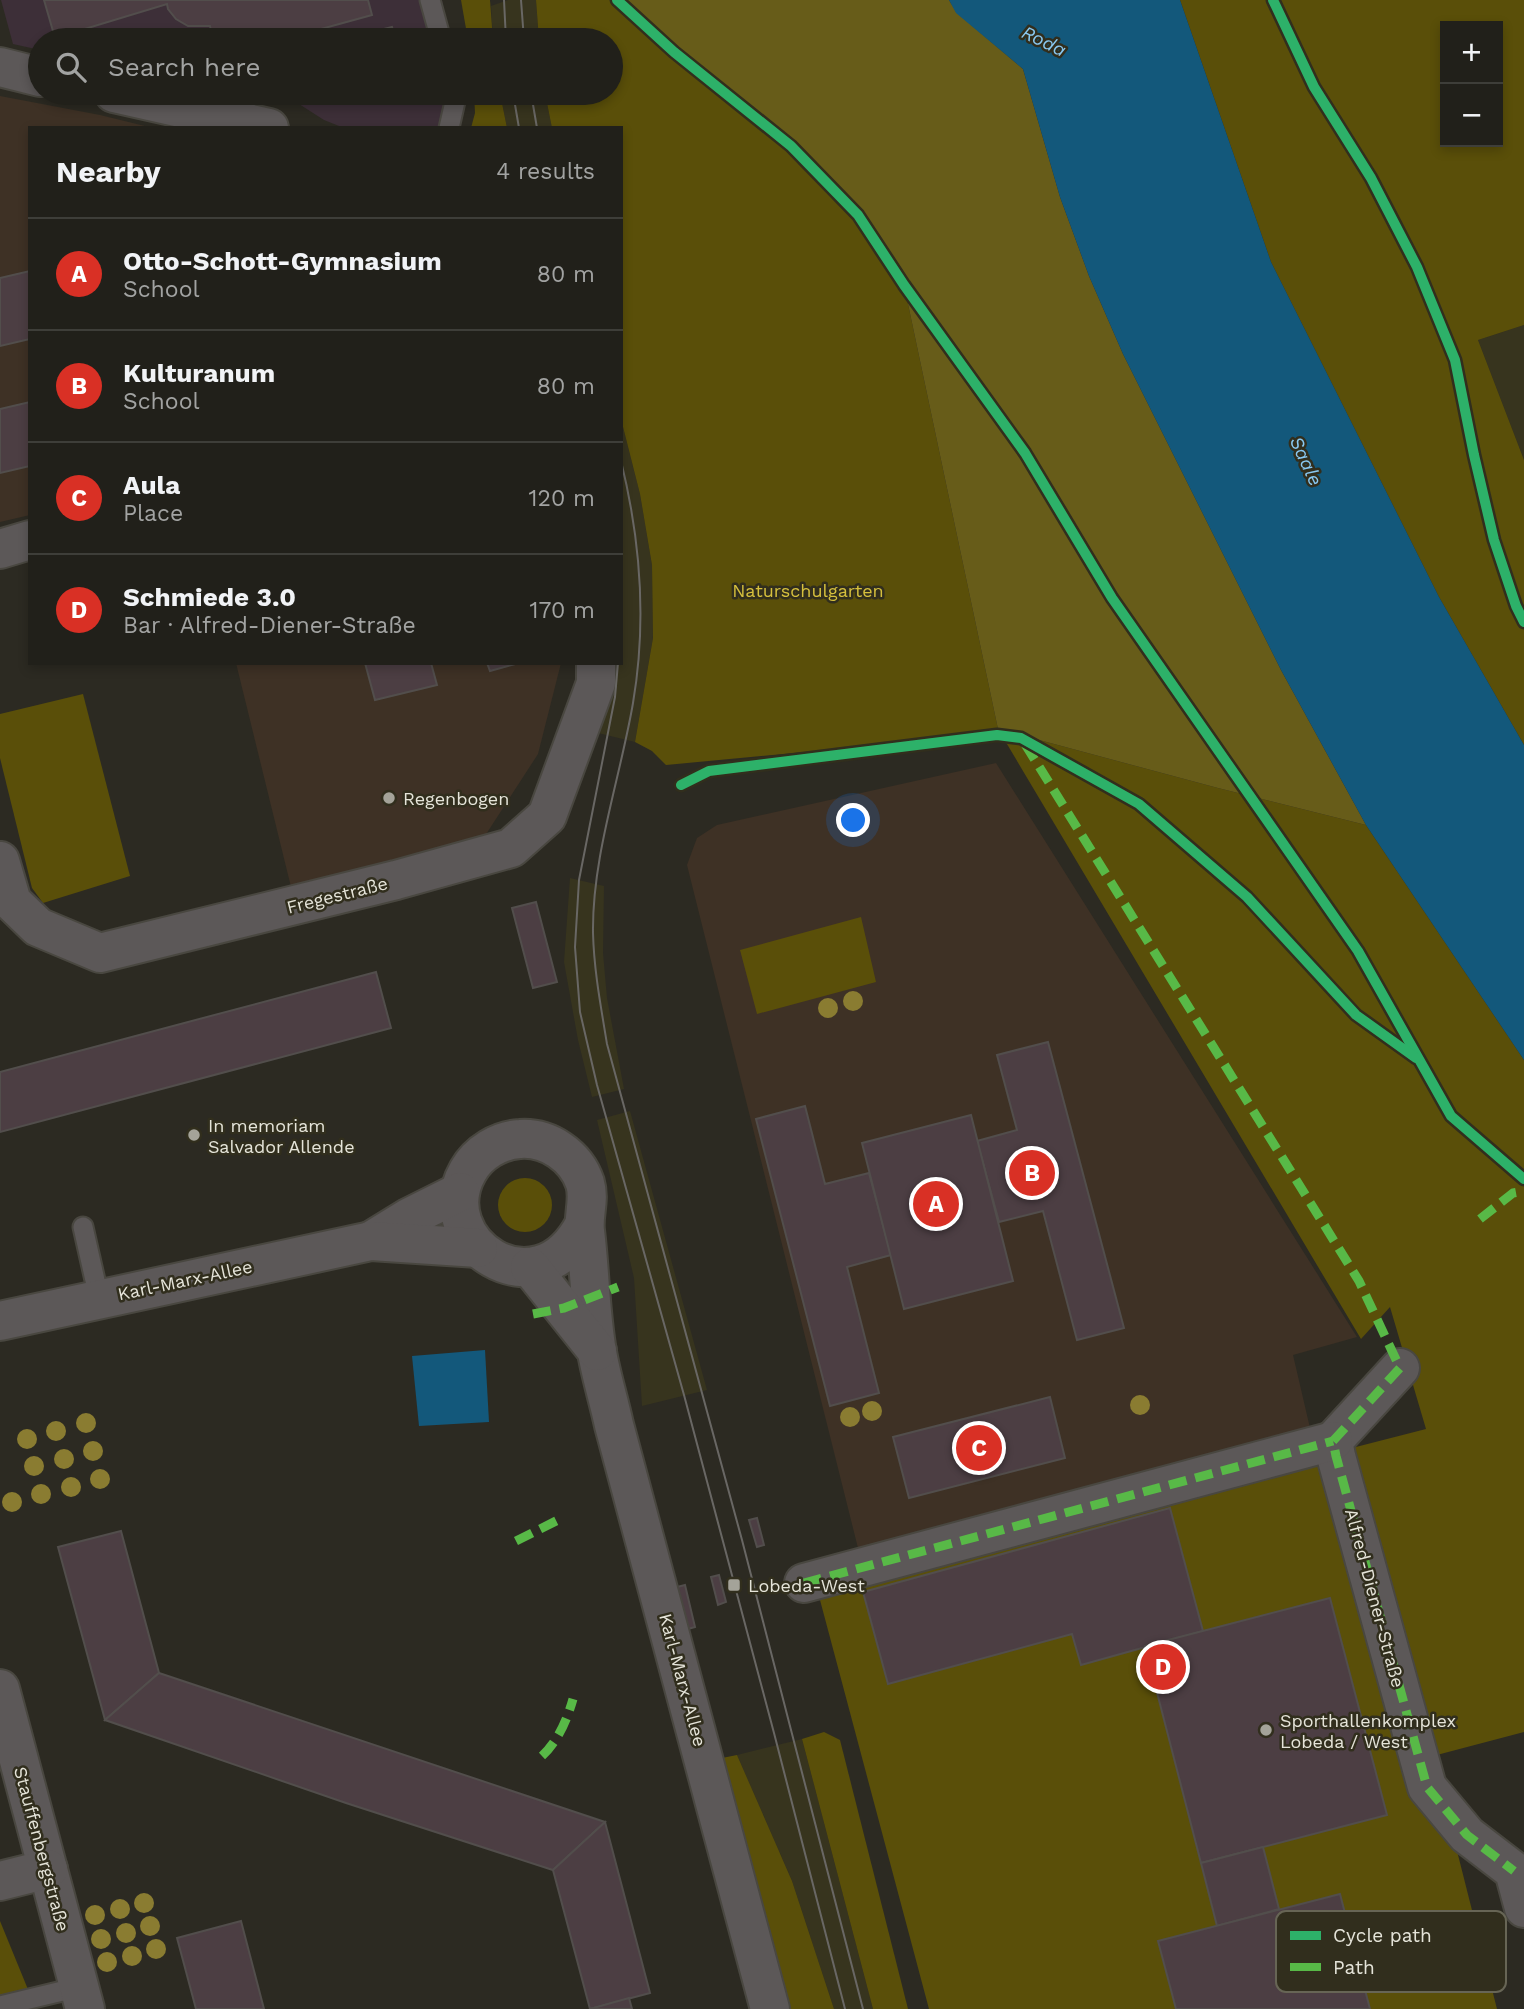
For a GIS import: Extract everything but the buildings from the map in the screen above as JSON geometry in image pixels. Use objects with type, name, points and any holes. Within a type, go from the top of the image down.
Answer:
[{"type":"street","points":[[0,67],[28,74]]},
{"type":"street","points":[[167,105],[260,126]]},
{"type":"street","points":[[0,549],[28,541]]},
{"type":"street","name":"Fregestraße","points":[[0,861],[12,902],[38,928],[100,953],[388,883],[511,848],[547,816],[596,683],[596,665]]},
{"type":"street","name":"Karl-Marx-Allee","points":[[371,1241],[410,1216],[460,1192],[467,1172],[481,1155],[509,1141],[540,1140],[560,1150],[575,1164],[585,1183],[588,1204],[584,1225],[597,1351],[614,1424],[770,2009]]},
{"type":"street","points":[[460,1192],[460,1212],[466,1232],[478,1248]]},
{"type":"street","points":[[530,1267],[548,1263],[563,1254],[576,1241],[584,1225]]},
{"type":"street","name":"Karl-Marx-Allee","points":[[0,1321],[371,1241],[478,1248],[493,1260],[511,1266],[530,1267],[597,1351]]},
{"type":"street","points":[[804,1583],[1334,1449],[1400,1368]]},
{"type":"street","name":"Alfred-Diener-Straße","points":[[1334,1449],[1427,1787],[1467,1835],[1514,1871],[1524,1908]]},
{"type":"street","name":"Stauffenbergstraße","points":[[0,1689],[82,1998]]},
{"type":"street","points":[[0,1881],[48,1869]]},
{"type":"lane","points":[[430,0],[438,28]]},
{"type":"lane","points":[[449,126],[454,105]]},
{"type":"lane","points":[[83,1227],[99,1298]]},
{"type":"lane","points":[[0,2006],[82,1998]]},
{"type":"shaded area","points":[[1,0],[442,0],[447,28],[28,28],[28,47],[13,44]]},
{"type":"shaded area","points":[[508,0],[536,0],[538,28],[492,28],[491,6]]},
{"type":"shaded area","points":[[617,0],[949,0],[957,13],[1023,69],[1060,197],[1089,276],[1123,354],[1281,670],[1366,825],[998,729],[904,285],[858,215],[792,146],[674,52]]},
{"type":"shaded area","points":[[0,96],[28,101],[28,105],[47,105],[145,126],[28,126],[28,515],[0,522]]},
{"type":"shaded area","points":[[301,105],[449,105],[446,126],[339,126]]},
{"type":"shaded area","points":[[502,105],[547,105],[552,126],[507,126]]},
{"type":"shaded area","points":[[1524,325],[1524,460],[1478,340]]},
{"type":"shaded area","points":[[623,427],[640,494],[652,565],[653,638],[635,742],[590,731],[604,665],[623,665]]},
{"type":"shaded area","name":"Regenbogen","points":[[236,665],[560,665],[538,754],[481,842],[292,891]]},
{"type":"shaded area","points":[[996,763],[1357,1337],[1293,1355],[1310,1428],[859,1552],[687,865],[697,838],[717,825]]},
{"type":"shaded area","points":[[570,878],[604,886],[603,953],[607,998],[624,1089],[592,1097],[578,1040],[564,962]]},
{"type":"shaded area","points":[[630,1111],[707,1390],[642,1406],[634,1278],[597,1120]]},
{"type":"shaded area","points":[[802,1739],[873,2009],[834,2009],[792,1881],[737,1755]]},
{"type":"green space","points":[[461,0],[490,0],[492,28],[466,28]]},
{"type":"green space","name":"Naturschulgarten","points":[[536,0],[617,0],[674,52],[791,146],[858,215],[904,285],[998,729],[901,743],[666,765],[652,751],[635,742],[653,638],[652,565],[640,494],[623,427],[623,126],[552,126],[547,105],[623,105],[623,28],[538,28]]},
{"type":"green space","points":[[1180,0],[1524,0],[1524,325],[1478,340],[1524,460],[1524,745],[1439,597],[1271,262]]},
{"type":"green space","points":[[475,105],[502,105],[507,126],[472,126]]},
{"type":"green space","points":[[83,694],[130,876],[43,903],[32,888],[0,758],[0,714]]},
{"type":"green space","points":[[998,729],[1366,825],[1524,1060],[1524,1732],[1433,1756],[1472,1911],[1276,1911],[1276,1992],[1493,1992],[1497,2009],[929,2009],[816,1585],[1426,1429],[1390,1307],[1361,1339]]},
{"type":"green space","points":[[861,917],[876,982],[757,1014],[740,950]]},
{"type":"green space","points":[[530,1178],[540,1182],[548,1190],[552,1205],[548,1220],[540,1228],[520,1232],[510,1228],[502,1220],[498,1200],[502,1190],[510,1182]]},
{"type":"green space","points":[[824,1732],[840,1740],[908,2009],[873,2009],[802,1739]]},
{"type":"green space","points":[[737,1755],[792,1881],[834,2009],[790,2009],[722,1758]]},
{"type":"green space","points":[[0,1921],[36,2009],[0,2009]]},
{"type":"water","points":[[949,0],[1180,0],[1271,262],[1439,597],[1524,745],[1524,1060],[1366,825],[1281,670],[1123,354],[1089,276],[1060,197],[1023,69],[956,13]]},
{"type":"water","points":[[485,1350],[489,1422],[419,1426],[412,1356]]},
{"type":"tram line","points":[[504,0],[505,28]]},
{"type":"tram line","points":[[521,0],[523,28]]},
{"type":"tram line","points":[[515,105],[519,126]]},
{"type":"tram line","points":[[533,105],[537,126]]},
{"type":"tram line","points":[[623,470],[633,521],[640,582],[640,642],[628,732],[597,875],[593,933],[600,1003],[607,1044],[742,1540],[863,2009]]},
{"type":"tram line","points":[[618,665],[615,697],[579,880],[575,947],[580,1012],[597,1085],[684,1395],[845,2009]]},
{"type":"marked path","points":[[1025,744],[1359,1281],[1400,1368],[1333,1441],[1336,1456],[1427,1787],[1467,1835],[1514,1871]]},
{"type":"marked path","points":[[1480,1219],[1513,1193],[1524,1191]]},
{"type":"marked path","points":[[533,1314],[564,1308],[618,1287]]},
{"type":"marked path","points":[[804,1583],[1333,1441]]},
{"type":"marked path","points":[[516,1541],[558,1520]]},
{"type":"marked path","points":[[542,1756],[561,1730],[573,1699]]},
{"type":"cycle path","points":[[617,0],[674,52],[791,146],[858,215],[904,285],[1025,453],[1112,598],[1358,951],[1451,1116],[1524,1179]]},
{"type":"cycle path","points":[[1273,0],[1314,87],[1371,178],[1417,267],[1455,360],[1494,540],[1524,622]]},
{"type":"cycle path","points":[[681,785],[709,771],[997,735],[1021,738],[1139,804],[1247,897],[1356,1015],[1416,1058]]},
{"type":"place","name":"Regenbogen","points":[[389,798]]},
{"type":"place","name":"In memoriam Salvador Allende","points":[[194,1135]]},
{"type":"place","name":"Kulturanum","points":[[1032,1173]]},
{"type":"place","name":"Otto-Schott-Gymnasium","points":[[936,1204]]},
{"type":"place","name":"Aula","points":[[979,1448]]},
{"type":"place","name":"Lobeda-West","points":[[734,1585]]},
{"type":"place","name":"Schmiede 3.0","points":[[1163,1667]]},
{"type":"place","name":"Sporthallenkomplex Lobeda / West","points":[[1266,1730]]},
{"type":"water label","name":"Roda","points":[[1044,41]]},
{"type":"water label","name":"Saale","points":[[1306,461]]}]
